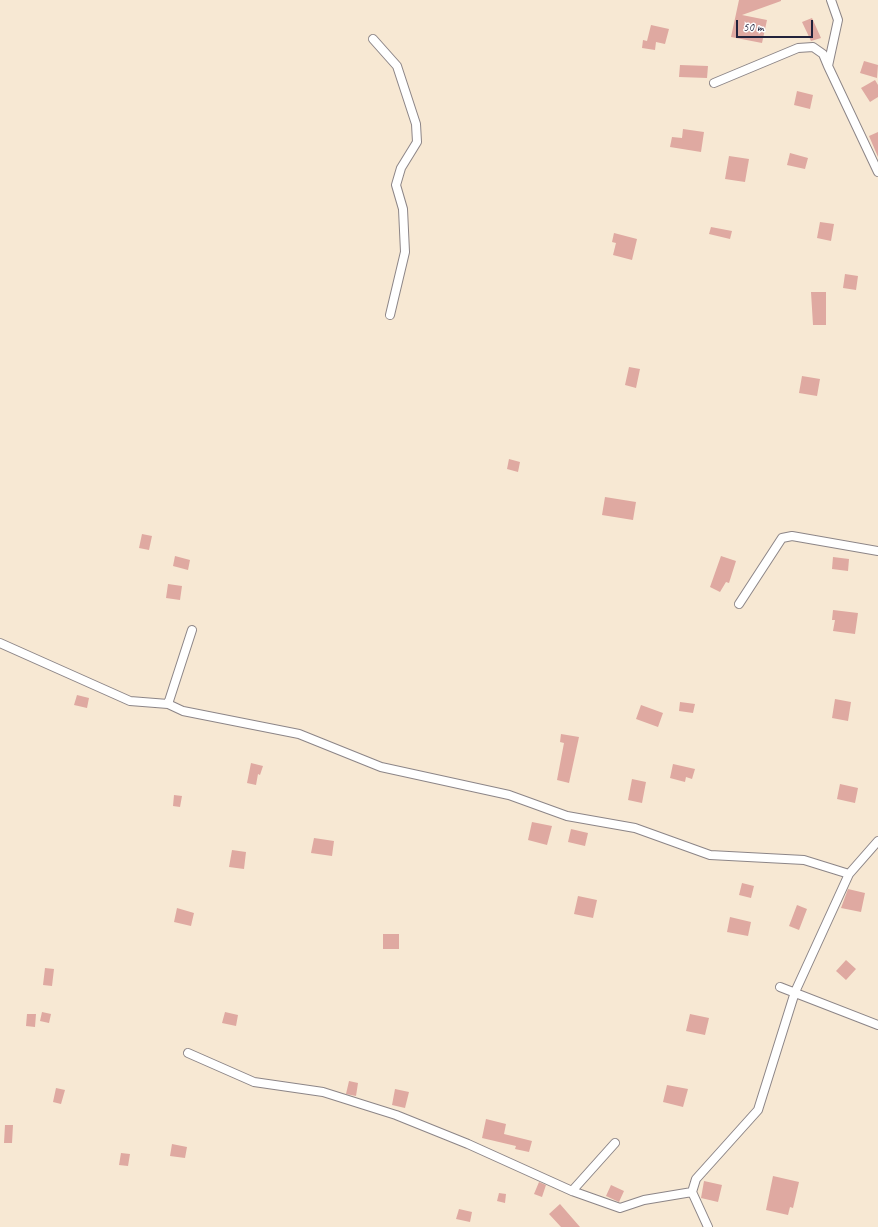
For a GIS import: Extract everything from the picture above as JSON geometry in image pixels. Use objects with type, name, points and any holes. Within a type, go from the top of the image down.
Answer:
[{"type":"street","points":[[828,66],[838,20],[831,0]]},
{"type":"street","points":[[373,39],[397,66],[416,124],[417,142],[401,168],[396,185],[403,209],[405,252],[390,315]]},
{"type":"street","points":[[714,83],[798,48],[812,47],[823,54],[878,172]]},
{"type":"street","points":[[739,604],[782,538],[792,536],[878,551]]},
{"type":"street","points":[[168,704],[192,630]]},
{"type":"street","points":[[0,643],[130,701],[168,704],[183,711],[299,734],[381,767],[509,795],[567,816],[635,828],[710,855],[804,860],[849,874]]},
{"type":"street","points":[[708,1227],[692,1192],[696,1179],[758,1110],[795,992],[849,874],[878,841]]},
{"type":"street","points":[[780,987],[878,1025]]},
{"type":"street","points":[[188,1053],[254,1082],[323,1092],[396,1115],[468,1144],[572,1191],[620,1208],[644,1200],[692,1192]]},
{"type":"street","points":[[572,1191],[615,1143]]},
{"type":"building","points":[[739,0],[781,0],[742,15],[767,20],[762,43],[731,37]]},
{"type":"building","points":[[812,18],[821,38],[811,41],[802,22]]},
{"type":"building","points":[[651,25],[669,29],[665,44],[656,42],[655,50],[642,48],[643,40],[647,41]]},
{"type":"building","points":[[864,61],[878,65],[877,78],[860,73]]},
{"type":"building","points":[[680,65],[708,66],[707,78],[679,77]]},
{"type":"building","points":[[875,80],[878,85],[878,97],[870,102],[861,88]]},
{"type":"building","points":[[797,91],[813,95],[810,109],[794,105]]},
{"type":"building","points":[[683,129],[704,132],[701,152],[670,147],[672,137],[682,138]]},
{"type":"building","points":[[878,132],[878,157],[869,136]]},
{"type":"building","points":[[790,153],[808,158],[805,169],[787,165]]},
{"type":"building","points":[[729,156],[749,159],[745,182],[725,179]]},
{"type":"building","points":[[820,222],[834,224],[831,241],[817,238]]},
{"type":"building","points":[[711,227],[732,231],[730,239],[709,234]]},
{"type":"building","points":[[614,233],[637,239],[632,260],[613,255],[616,243],[612,242]]},
{"type":"building","points":[[845,274],[858,276],[856,290],[843,288]]},
{"type":"building","points":[[811,292],[826,292],[826,325],[813,325]]},
{"type":"building","points":[[629,367],[640,369],[636,388],[625,385]]},
{"type":"building","points":[[802,376],[820,379],[817,396],[799,393]]},
{"type":"building","points":[[509,459],[520,462],[518,472],[507,469]]},
{"type":"building","points":[[605,497],[636,502],[633,520],[602,515]]},
{"type":"building","points":[[142,534],[152,536],[149,550],[139,548]]},
{"type":"building","points":[[175,556],[190,560],[188,570],[173,566]]},
{"type":"building","points":[[721,556],[736,561],[729,583],[726,582],[720,592],[710,587]]},
{"type":"building","points":[[833,557],[849,559],[848,571],[832,569]]},
{"type":"building","points":[[168,584],[182,586],[180,600],[166,598]]},
{"type":"building","points":[[833,610],[858,613],[855,634],[833,631],[835,620],[832,620]]},
{"type":"building","points":[[77,695],[89,698],[87,708],[74,705]]},
{"type":"building","points":[[835,699],[851,702],[848,721],[832,718]]},
{"type":"building","points":[[680,702],[695,704],[693,713],[679,711]]},
{"type":"building","points":[[641,705],[663,713],[658,727],[636,719]]},
{"type":"building","points":[[561,734],[579,737],[569,783],[557,780],[564,743],[560,742]]},
{"type":"building","points":[[251,763],[263,766],[260,775],[258,774],[256,785],[247,783]]},
{"type":"building","points":[[673,764],[695,769],[692,779],[686,777],[685,782],[670,778]]},
{"type":"building","points":[[632,779],[646,782],[642,803],[628,800]]},
{"type":"building","points":[[840,784],[858,788],[855,803],[837,799]]},
{"type":"building","points":[[174,795],[182,796],[180,807],[173,806]]},
{"type":"building","points":[[532,822],[552,826],[547,845],[528,840]]},
{"type":"building","points":[[571,829],[588,833],[585,846],[568,842]]},
{"type":"building","points":[[314,838],[334,841],[332,856],[311,853]]},
{"type":"building","points":[[232,850],[246,852],[244,869],[229,867]]},
{"type":"building","points":[[742,883],[754,886],[751,898],[739,895]]},
{"type":"building","points":[[848,889],[865,893],[861,912],[841,908]]},
{"type":"building","points":[[578,896],[597,900],[593,918],[574,914]]},
{"type":"building","points":[[797,905],[807,909],[799,930],[789,926]]},
{"type":"building","points":[[177,908],[194,913],[191,926],[174,922]]},
{"type":"building","points":[[730,917],[751,922],[748,936],[727,932]]},
{"type":"building","points":[[383,934],[399,934],[399,949],[383,949]]},
{"type":"building","points":[[846,960],[856,969],[846,980],[836,971]]},
{"type":"building","points":[[45,968],[54,969],[52,986],[43,985]]},
{"type":"building","points":[[42,1012],[51,1014],[49,1023],[40,1021]]},
{"type":"building","points":[[225,1012],[238,1015],[236,1026],[222,1023]]},
{"type":"building","points":[[27,1014],[36,1014],[35,1027],[26,1026]]},
{"type":"building","points":[[690,1014],[709,1018],[705,1035],[686,1031]]},
{"type":"building","points":[[349,1081],[358,1083],[356,1096],[346,1094]]},
{"type":"building","points":[[667,1085],[688,1089],[683,1107],[663,1102]]},
{"type":"building","points":[[56,1088],[65,1090],[61,1104],[53,1102]]},
{"type":"building","points":[[395,1089],[409,1092],[405,1108],[392,1105]]},
{"type":"building","points":[[486,1119],[506,1124],[504,1134],[532,1141],[529,1152],[515,1149],[516,1146],[482,1138]]},
{"type":"building","points":[[5,1125],[13,1125],[12,1143],[4,1143]]},
{"type":"building","points":[[172,1144],[187,1147],[185,1158],[170,1156]]},
{"type":"building","points":[[121,1153],[130,1154],[128,1166],[119,1165]]},
{"type":"building","points":[[773,1176],[799,1182],[793,1208],[790,1207],[788,1215],[766,1210]]},
{"type":"building","points":[[704,1181],[722,1185],[718,1202],[701,1198]]},
{"type":"building","points":[[539,1182],[546,1185],[542,1197],[534,1194]]},
{"type":"building","points":[[611,1185],[624,1191],[619,1202],[606,1196]]},
{"type":"building","points":[[499,1193],[506,1194],[505,1203],[497,1201]]},
{"type":"building","points":[[560,1204],[580,1227],[561,1227],[549,1214]]},
{"type":"building","points":[[459,1209],[472,1212],[470,1222],[456,1219]]}]
